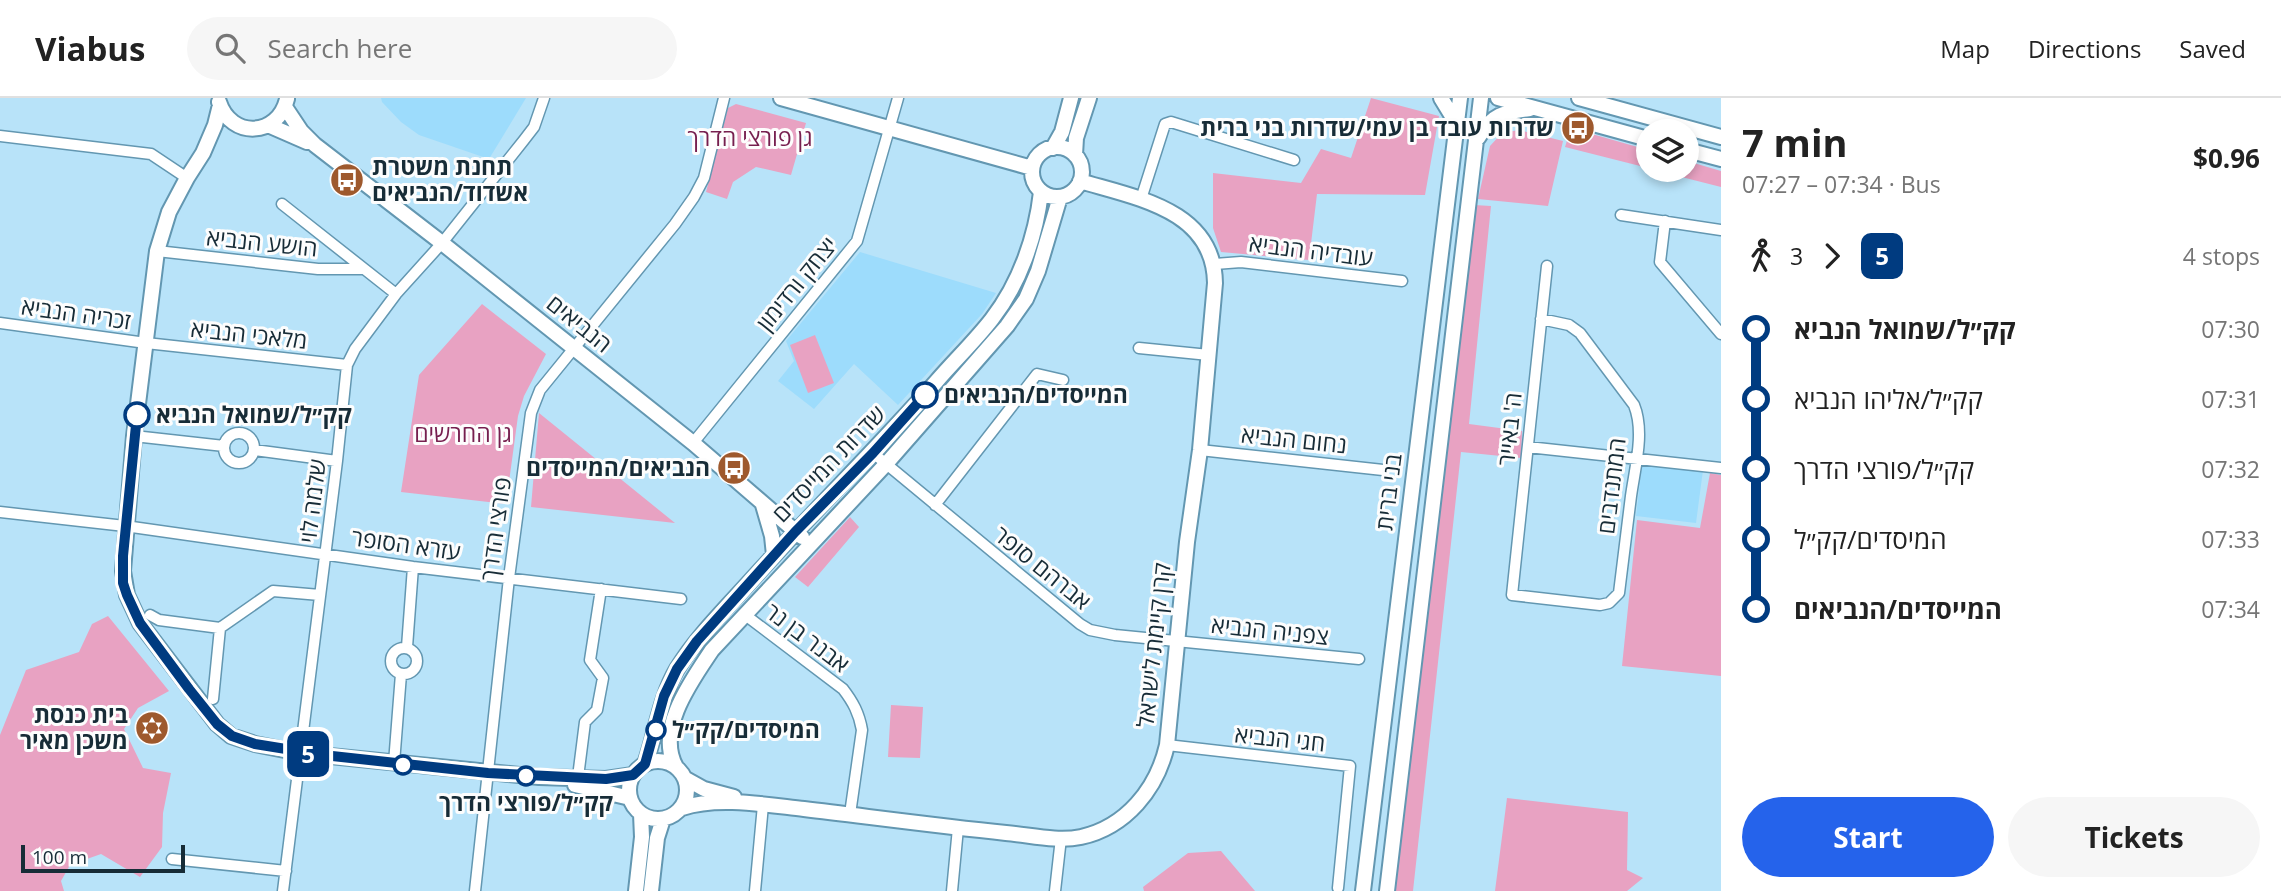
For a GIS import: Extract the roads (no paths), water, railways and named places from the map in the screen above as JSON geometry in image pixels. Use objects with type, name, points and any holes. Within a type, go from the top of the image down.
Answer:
[{"type":"street","name":"שלמה לוי","points":[[283,891],[347,365],[355,349],[396,295],[442,243],[524,141],[534,127],[544,98]]},
{"type":"street","name":"פורצי הדרך","points":[[475,891],[509,578],[531,413],[540,390],[694,197],[704,178],[724,98]]},
{"type":"street","points":[[781,98],[1032,169]]},
{"type":"street","name":"יצחק ורדימון","points":[[693,443],[857,241],[898,98]]},
{"type":"street","points":[[1053,148],[1062,132],[1071,98]]},
{"type":"street","points":[[1074,155],[1076,138],[1089,98]]},
{"type":"street","points":[[1441,98],[1452,116],[1455,137]]},
{"type":"street","name":"בני ברית","points":[[1363,891],[1460,98]]},
{"type":"street","name":"בני ברית","points":[[1387,891],[1481,98]]},
{"type":"street","points":[[1498,98],[1636,136]]},
{"type":"street","points":[[1579,98],[1721,137]]},
{"type":"street","points":[[219,102],[230,121],[253,129],[268,125],[281,114],[286,102]]},
{"type":"street","points":[[219,102],[215,125],[203,153],[169,212],[157,251],[125,526],[123,571],[127,595],[140,623],[205,710],[232,736],[300,753],[394,764],[539,777],[606,779],[633,775]]},
{"type":"street","name":"הנביאים","points":[[286,102],[301,131],[315,145],[693,443],[810,544]]},
{"type":"street","points":[[1475,142],[1493,118],[1535,108]]},
{"type":"street","points":[[1141,199],[1165,124],[1171,122],[1294,160]]},
{"type":"street","name":"הנביאים","points":[[268,125],[315,145]]},
{"type":"street","points":[[203,153],[220,135],[238,126]]},
{"type":"street","points":[[0,136],[151,154],[187,178]]},
{"type":"street","points":[[1053,148],[1067,149],[1074,155],[1081,166],[1080,181],[1072,192],[1060,197],[1050,197],[1041,192],[1033,182],[1032,169],[1039,155],[1053,148]]},
{"type":"street","points":[[1699,153],[1721,159]]},
{"type":"street","points":[[1080,181],[1168,209],[1187,221],[1200,236],[1215,264]]},
{"type":"street","name":"שדרות המייסדים","points":[[645,764],[664,696],[677,669],[697,641],[795,532],[873,453],[993,319],[1025,258],[1038,217],[1041,192]]},
{"type":"street","name":"שדרות המייסדים","points":[[676,767],[670,751],[675,714],[691,682],[712,650],[887,464],[1007,326],[1026,299],[1038,271],[1060,197]]},
{"type":"street","name":"הושע הנביא","points":[[282,204],[396,295]]},
{"type":"street","points":[[1621,215],[1721,230]]},
{"type":"street","points":[[1665,221],[1660,262],[1721,334]]},
{"type":"street","name":"הושע הנביא","points":[[157,251],[318,269],[364,269]]},
{"type":"street","name":"עובדיה הנביא","points":[[1215,264],[1241,262],[1402,281]]},
{"type":"street","name":"קרן קיימת לישראל","points":[[682,807],[704,803],[763,805],[1061,838],[1079,838],[1098,832],[1128,813],[1154,784],[1167,746],[1187,542],[1200,450],[1215,264]]},
{"type":"street","name":"ה' באייר","points":[[1512,595],[1547,266]]},
{"type":"street","name":"המתנדבים","points":[[1512,595],[1600,605],[1615,599],[1619,593],[1636,458],[1639,423],[1634,405],[1580,333],[1569,325],[1541,318]]},
{"type":"street","name":"זכריה הנביא","points":[[0,323],[146,343]]},
{"type":"street","name":"מלאכי הנביא","points":[[146,343],[347,365]]},
{"type":"street","points":[[1139,348],[1209,355]]},
{"type":"street","points":[[935,505],[1037,374],[1063,380]]},
{"type":"street","points":[[241,433],[250,437],[254,450],[250,458],[238,463],[226,456],[224,446],[228,438],[241,433]]},
{"type":"street","points":[[135,436],[224,446]]},
{"type":"street","points":[[1528,447],[1721,468]]},
{"type":"street","points":[[254,450],[337,461]]},
{"type":"street","name":"נחום הנביא","points":[[1200,450],[1383,470]]},
{"type":"street","name":"אברהם סופר","points":[[873,453],[1035,589],[1090,630],[1177,641]]},
{"type":"street","points":[[763,503],[774,555]]},
{"type":"street","name":"עזרא הסופר","points":[[0,512],[681,599]]},
{"type":"street","points":[[407,648],[414,567]]},
{"type":"street","points":[[578,777],[585,722],[597,710],[603,678],[590,660],[601,589]]},
{"type":"street","points":[[155,618],[220,628],[273,591],[320,595]]},
{"type":"street","name":"אבנר בן נר","points":[[744,614],[843,690],[854,705],[862,730],[850,814]]},
{"type":"street","points":[[212,699],[220,628]]},
{"type":"street","name":"צפניה הנביא","points":[[1177,641],[1359,659]]},
{"type":"street","points":[[407,648],[414,652],[418,664],[413,671],[401,674],[394,669],[392,656],[398,649],[407,648]]},
{"type":"street","points":[[394,764],[401,674]]},
{"type":"street","name":"חגי הנביא","points":[[1167,746],[1350,766],[1338,888]]},
{"type":"street","points":[[660,761],[676,767],[685,779],[687,796],[682,807],[674,815],[663,819],[652,819],[641,814],[630,798],[629,786],[633,775],[645,764],[660,761]]},
{"type":"street","points":[[539,777],[630,798]]},
{"type":"street","name":"קרן קיימת לישראל","points":[[685,779],[704,789],[763,805]]},
{"type":"street","points":[[755,891],[763,805]]},
{"type":"street","points":[[636,891],[642,837],[641,814]]},
{"type":"street","points":[[651,891],[657,838],[663,819]]},
{"type":"street","points":[[952,891],[958,828]]},
{"type":"street","points":[[1055,891],[1061,838]]},
{"type":"street","points":[[172,859],[286,871]]},
{"type":"place","name":"שדרות עובד בן עמי/שדרות בני ברית","points":[[1578,128]]},
{"type":"place","name":"תחנת משטרת אשדוד/הנביאים","points":[[347,180]]},
{"type":"place","name":"המייסדים/הנביאים","points":[[925,395]]},
{"type":"place","name":"קק״ל/שמואל הנביא","points":[[137,415]]},
{"type":"place","name":"הנביאים/המייסדים","points":[[734,468]]},
{"type":"place","name":"בית כנסת משכן מאיר","points":[[152,728]]},
{"type":"place","name":"המיסדים/קק״ל","points":[[656,730]]},
{"type":"place","name":"קק״ל/פורצי הדרך","points":[[526,776]]},
{"type":"park label","name":"גן פורצי הדרך","points":[[750,138]]},
{"type":"park label","name":"גן החרשים","points":[[463,434]]}]
